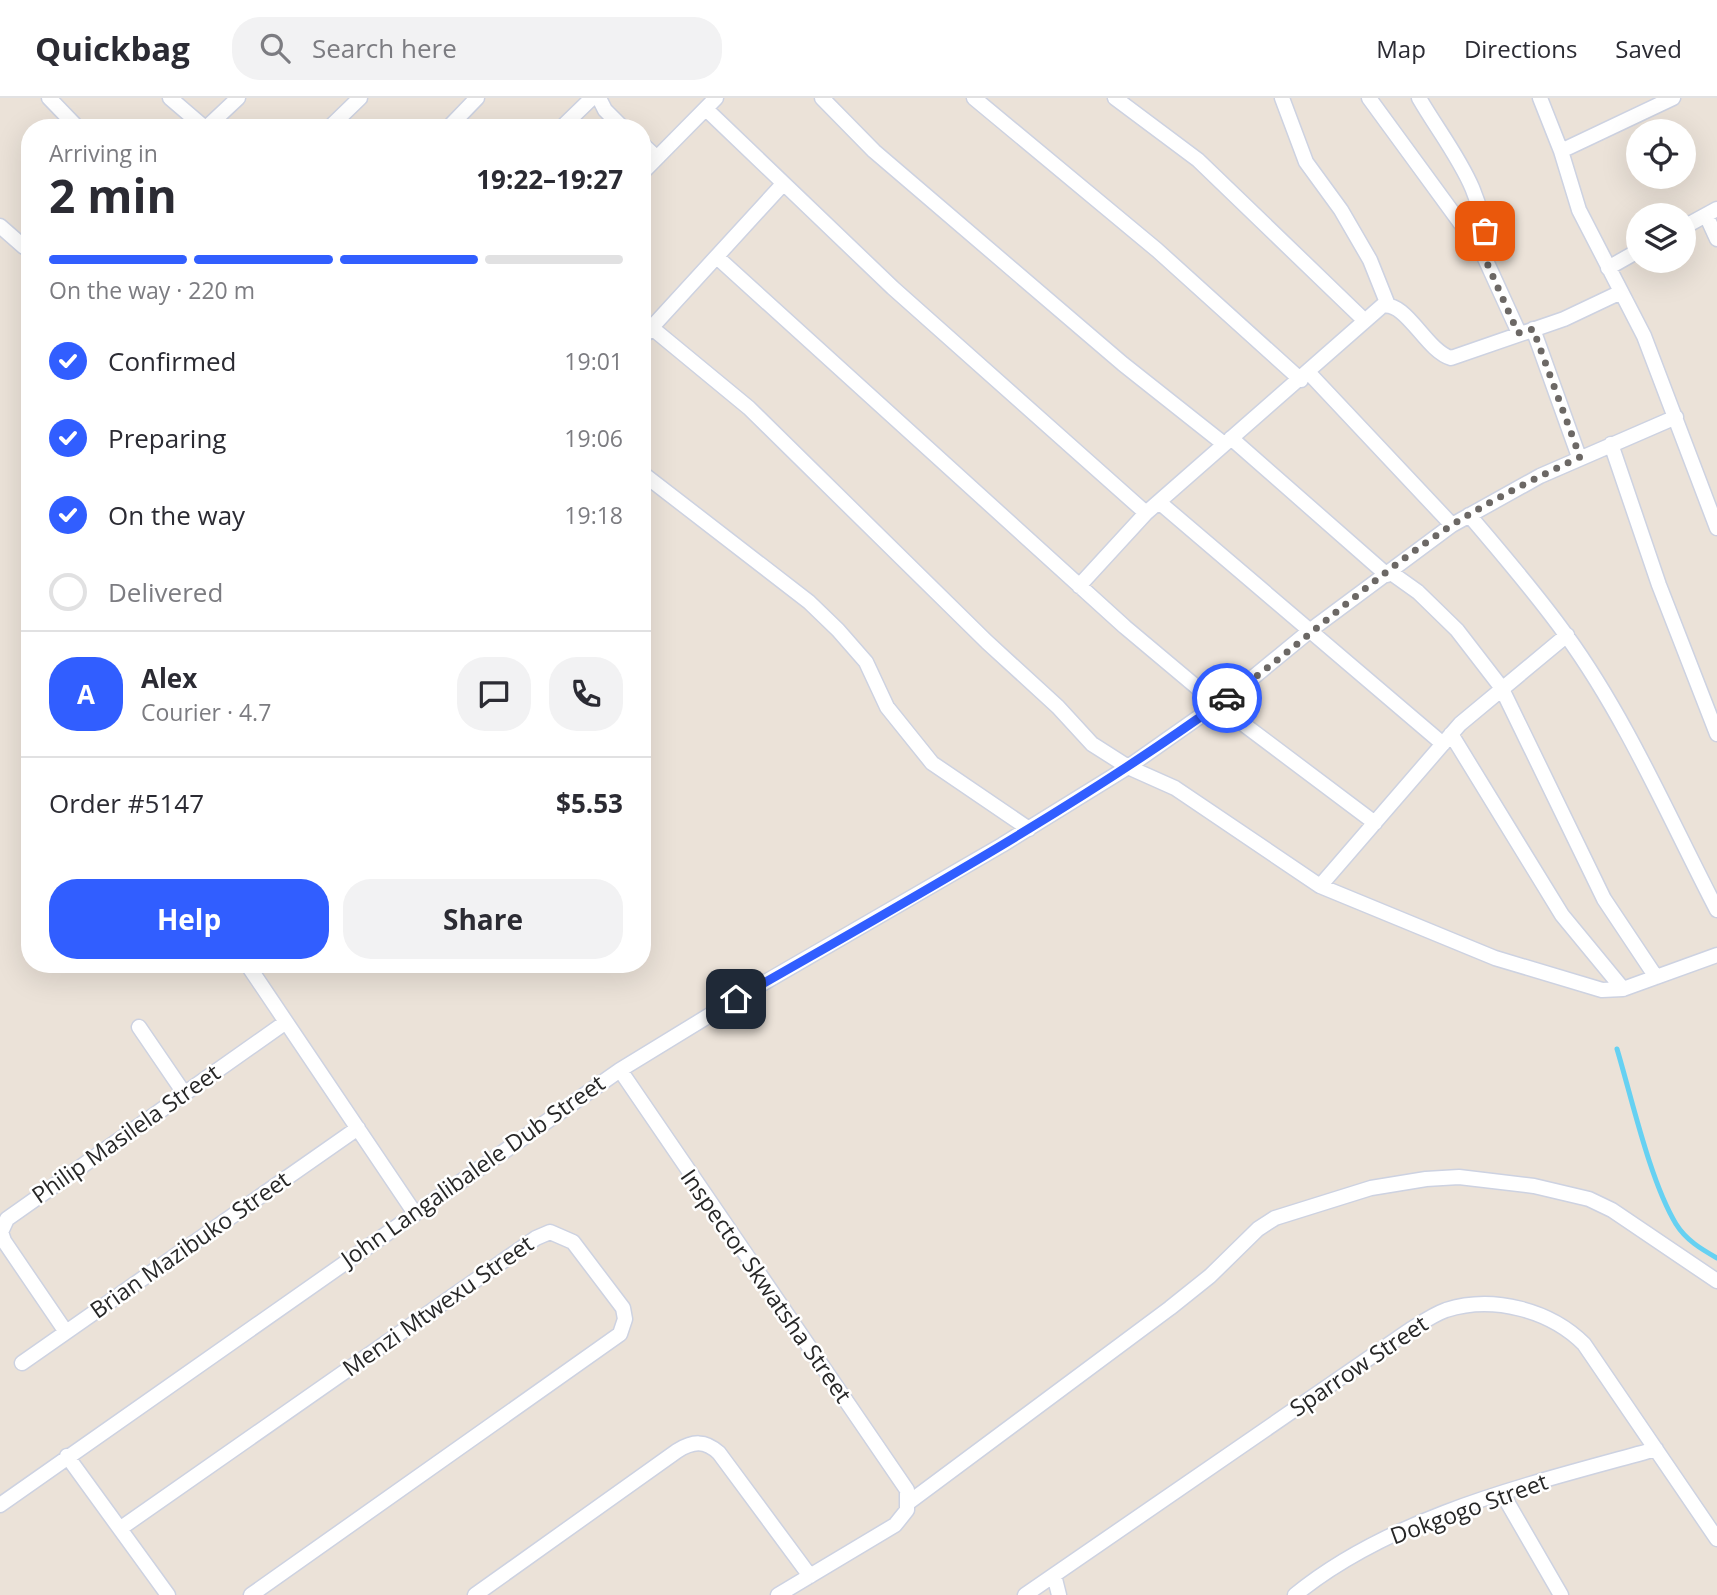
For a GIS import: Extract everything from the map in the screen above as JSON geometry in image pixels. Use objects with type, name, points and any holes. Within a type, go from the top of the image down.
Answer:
[{"type":"street","points":[[49,98],[69,119]]},
{"type":"street","points":[[170,98],[194,119]]},
{"type":"street","points":[[215,119],[238,98]]},
{"type":"street","points":[[338,119],[360,98]]},
{"type":"street","points":[[457,119],[477,98]]},
{"type":"street","points":[[570,119],[592,98]]},
{"type":"street","points":[[599,98],[614,119]]},
{"type":"street","points":[[822,98],[874,151],[1123,364],[1227,441],[1457,630],[1501,687],[1604,899],[1656,977]]},
{"type":"street","points":[[974,98],[1305,377],[1452,525]]},
{"type":"street","points":[[1115,98],[1199,160],[1363,319]]},
{"type":"street","points":[[1282,98],[1306,162],[1340,209],[1370,260],[1388,305],[1401,312],[1437,351],[1451,358],[1577,313],[1621,292]]},
{"type":"street","points":[[1368,98],[1483,254],[1526,331],[1580,457]]},
{"type":"street","points":[[1419,98],[1460,164],[1477,199],[1485,221],[1483,254]]},
{"type":"street","points":[[1540,98],[1561,151],[1579,211],[1644,337],[1717,528]]},
{"type":"street","points":[[1561,151],[1673,98]]},
{"type":"street","points":[[651,163],[711,103],[783,184],[893,288],[1146,513]]},
{"type":"street","points":[[651,152],[656,157]]},
{"type":"street","points":[[651,329],[783,184]]},
{"type":"street","points":[[1711,212],[1717,239]]},
{"type":"street","points":[[0,226],[21,245]]},
{"type":"street","points":[[718,258],[1079,586],[1218,705],[1375,823]]},
{"type":"street","points":[[1608,268],[1626,258]]},
{"type":"street","points":[[1079,586],[1158,502],[1305,377],[1363,319],[1388,305]]},
{"type":"street","points":[[651,336],[749,408],[987,642],[1058,707],[1092,744],[1128,767],[1175,788],[1320,886],[1495,958],[1602,990],[1623,989],[1717,955]]},
{"type":"street","name":"John Langalibalele Dub Street","points":[[0,1505],[620,1070],[736,999],[1029,829],[1128,767],[1218,705],[1312,629],[1452,525],[1580,457],[1676,417]]},
{"type":"street","points":[[1611,444],[1660,585],[1717,734]]},
{"type":"street","points":[[651,480],[829,621],[862,655],[887,707],[932,763],[1029,829]]},
{"type":"street","points":[[1158,502],[1312,629],[1405,715],[1447,739],[1562,915],[1623,989]]},
{"type":"street","points":[[1469,515],[1567,635],[1618,717],[1717,910]]},
{"type":"street","points":[[1320,886],[1447,739],[1501,687],[1567,635]]},
{"type":"street","points":[[253,973],[414,1212]]},
{"type":"street","name":"Philip Masilela Street","points":[[66,1332],[4,1241],[3,1225],[14,1212],[286,1022]]},
{"type":"street","points":[[139,1027],[184,1093]]},
{"type":"street","name":"Inspector Skwatsha Street","points":[[620,1070],[904,1483],[908,1503]]},
{"type":"street","name":"Brian Mazibuko Street","points":[[22,1363],[358,1128]]},
{"type":"street","points":[[778,1595],[895,1525],[907,1510],[908,1503],[1170,1308],[1218,1269],[1258,1229],[1297,1209],[1371,1188],[1426,1179],[1459,1177],[1564,1192],[1612,1210],[1717,1281]]},
{"type":"street","name":"Menzi Mtwexu Street","points":[[121,1528],[536,1238],[550,1232],[573,1242],[623,1308],[625,1319],[620,1334],[251,1595]]},
{"type":"street","name":"Sparrow Street","points":[[1025,1595],[1407,1332],[1432,1316],[1458,1308],[1498,1306],[1523,1310],[1564,1326],[1584,1344],[1717,1539]]},
{"type":"street","points":[[475,1595],[677,1451],[694,1443],[707,1444],[719,1452],[810,1576]]},
{"type":"street","name":"Dokgogo Street","points":[[1295,1595],[1325,1570],[1360,1550],[1502,1493],[1656,1448]]},
{"type":"street","points":[[67,1456],[168,1595]]},
{"type":"street","points":[[1502,1493],[1553,1592]]},
{"type":"street","points":[[1054,1575],[1059,1595]]},
{"type":"waterway","points":[[1617,1049],[1650,1163],[1667,1206],[1684,1235],[1717,1258]]},
{"type":"way so far","points":[[1227,698],[1312,629],[1452,525],[1504,494],[1580,457],[1533,329],[1518,333],[1483,254],[1485,231]]},
{"type":"route","points":[[736,999],[1029,829],[1128,767],[1227,698]]}]
